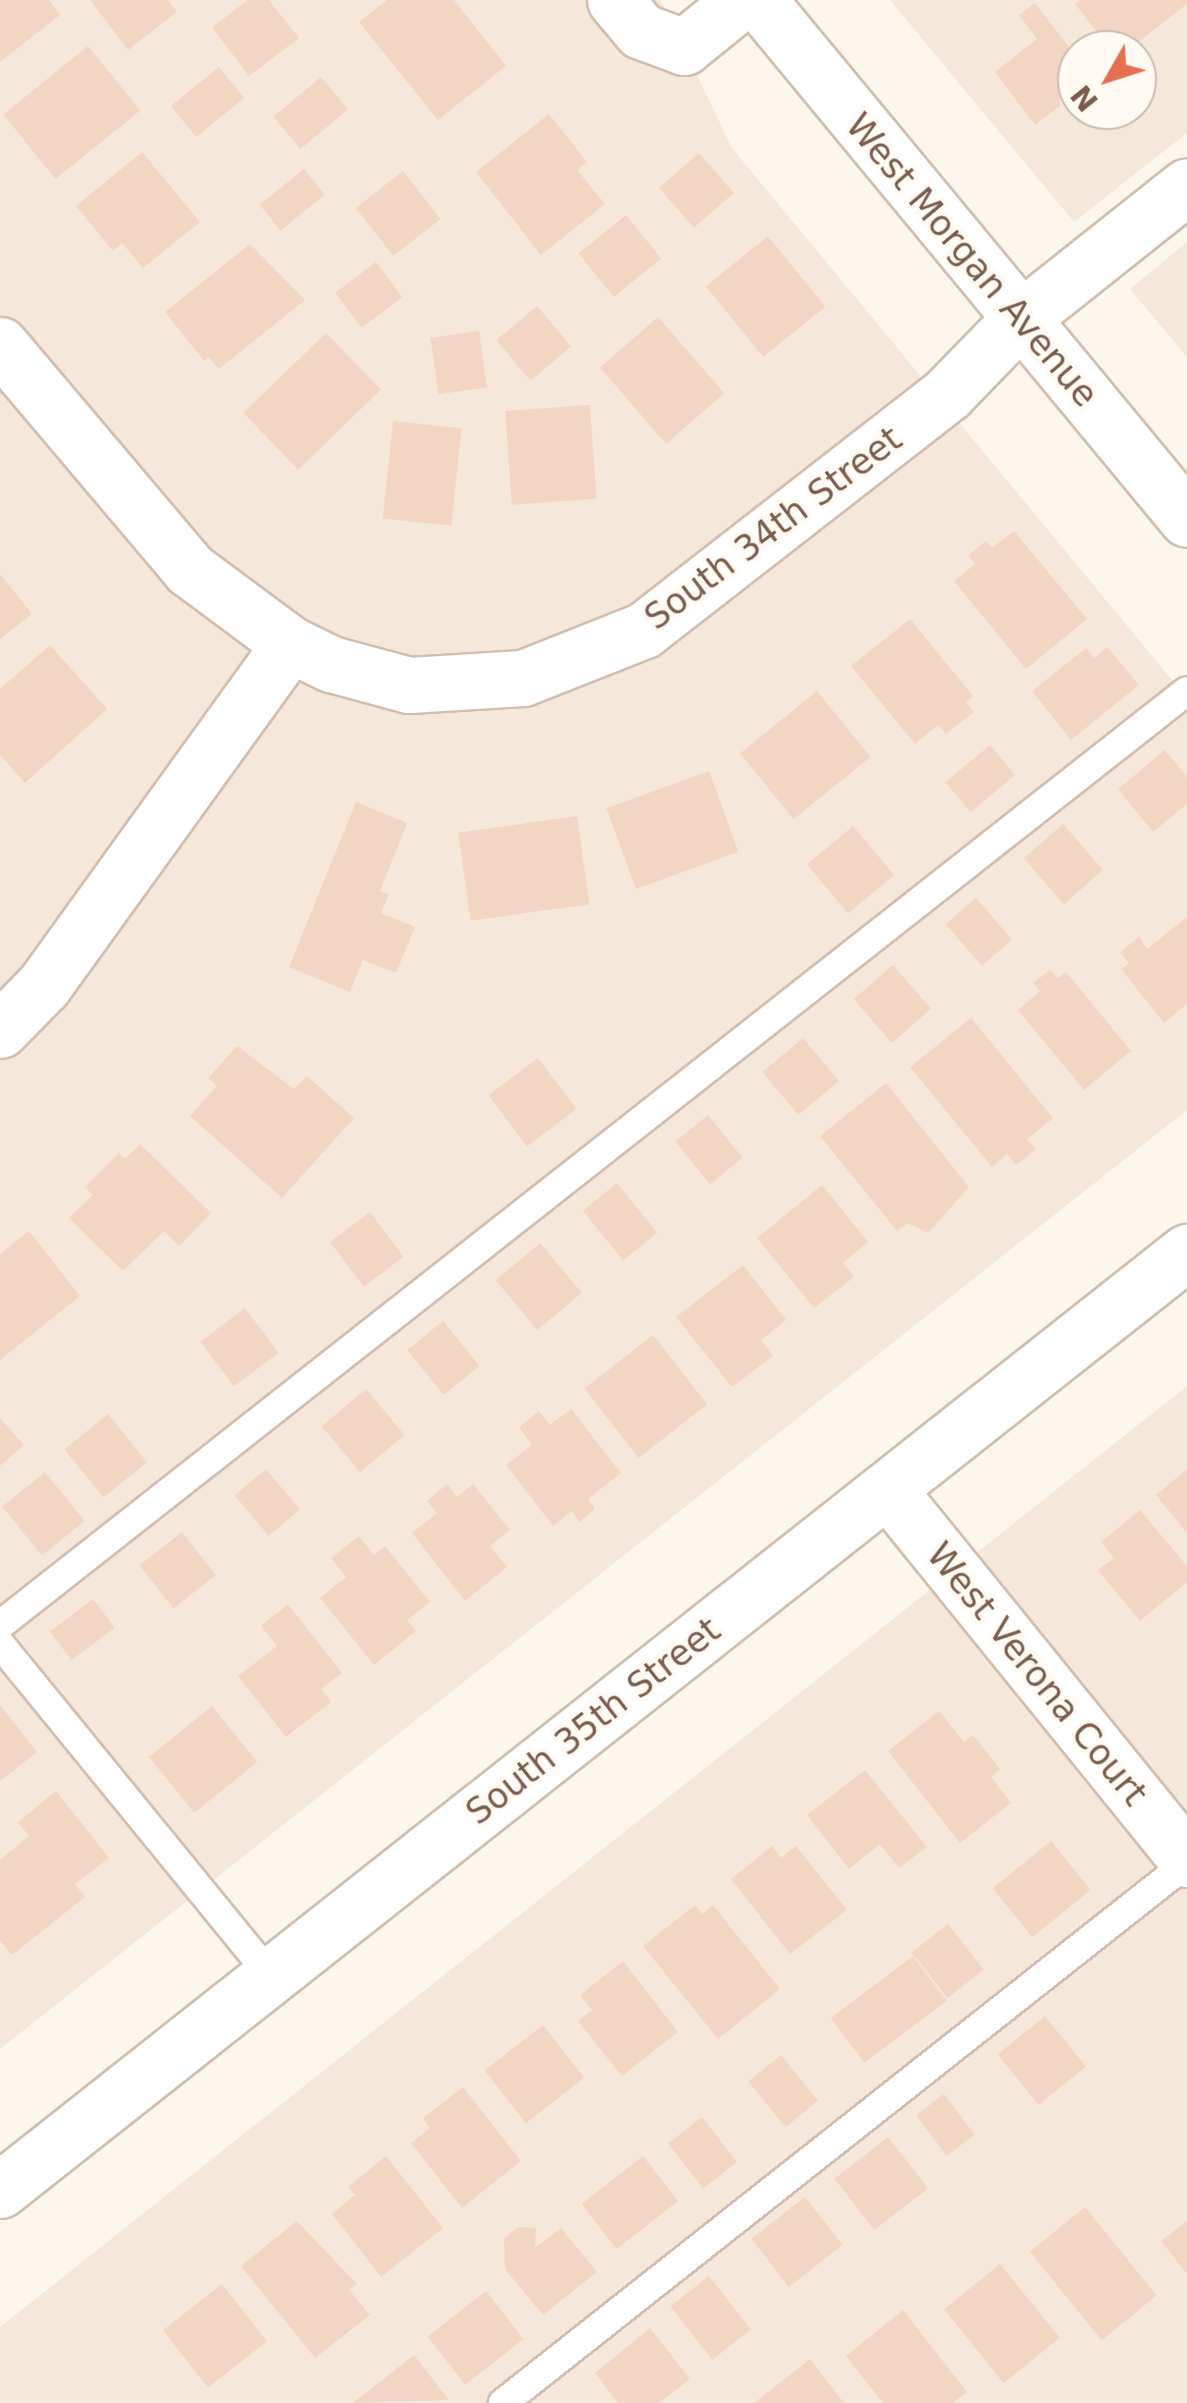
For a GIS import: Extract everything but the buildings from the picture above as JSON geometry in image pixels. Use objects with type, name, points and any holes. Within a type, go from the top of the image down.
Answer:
[{"type":"street","points":[[615,0],[640,31],[684,47],[742,0]]},
{"type":"street","name":"West Morgan Avenue","points":[[758,0],[1187,519]]},
{"type":"street","name":"South 34th Street","points":[[290,644],[331,664],[409,685],[523,678],[644,630],[948,393],[1020,319],[1187,186]]},
{"type":"street","points":[[0,344],[189,569],[290,644],[44,985],[0,1030]]},
{"type":"street","name":"South 35th Street","points":[[0,2190],[1187,1252]]},
{"type":"street","name":"West Verona Court","points":[[887,1488],[1181,1838]]},
{"type":"lane","points":[[0,1625],[1187,691]]},
{"type":"lane","points":[[0,1644],[270,1975]]},
{"type":"lane","points":[[503,2403],[1181,1838]]},
{"type":"shaded area","points":[[0,0],[661,0],[732,148],[1187,698],[1187,1110],[0,2049]]},
{"type":"shaded area","points":[[890,0],[1187,0],[1187,133],[1074,222]]},
{"type":"shaded area","points":[[1187,242],[1187,357],[1130,289]]},
{"type":"shaded area","points":[[1187,1386],[1187,2403],[0,2403],[0,2327]]}]
